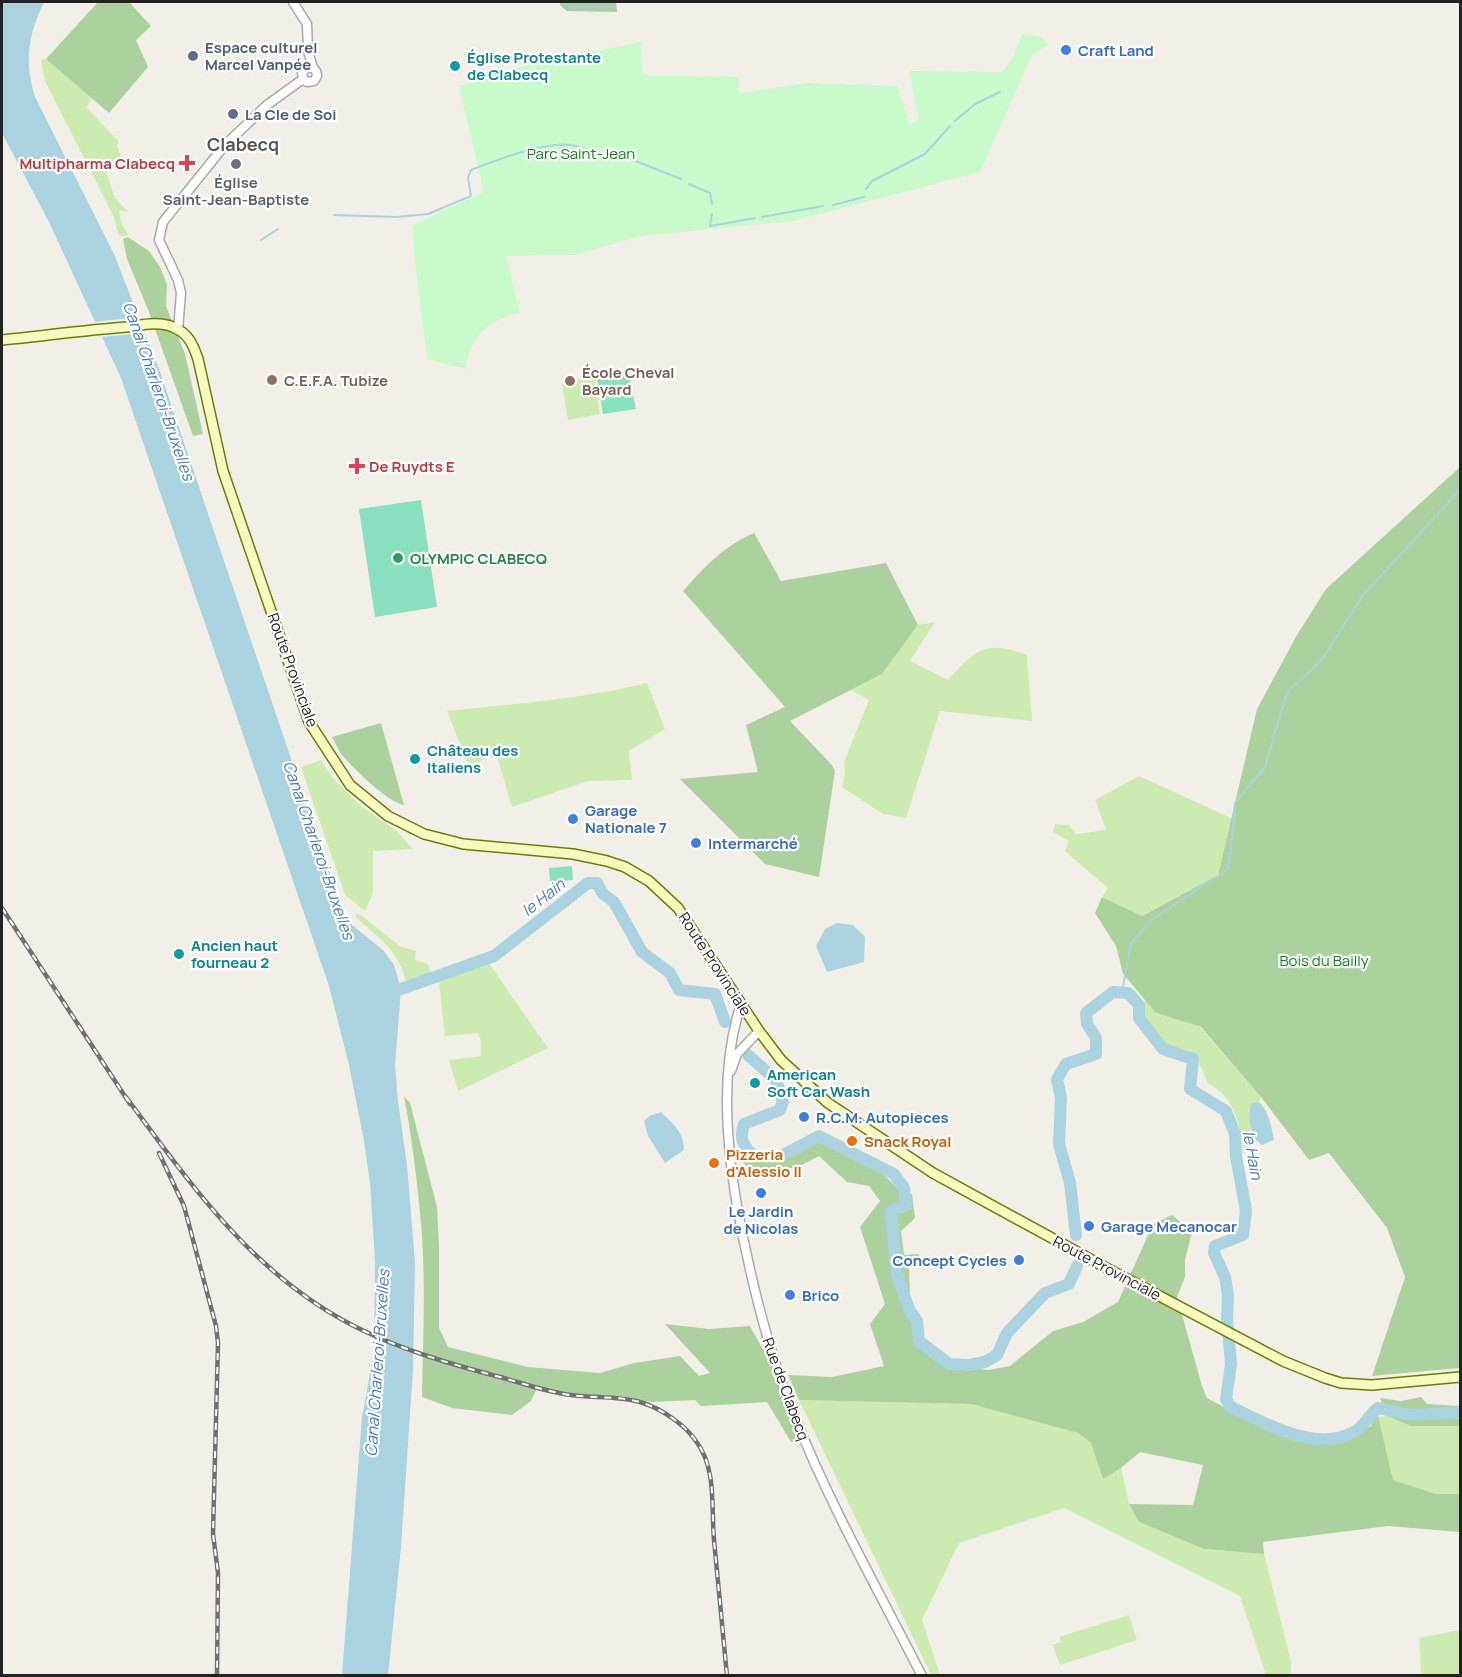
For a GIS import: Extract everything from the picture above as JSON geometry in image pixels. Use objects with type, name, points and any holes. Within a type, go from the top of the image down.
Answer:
[{"type":"main road","points":[[2,340],[48,336],[81,330],[158,324],[178,330]]},
{"type":"main road","name":"Route Provinciale","points":[[178,330],[186,335],[193,344],[223,471],[309,722],[350,785],[388,816],[431,836],[463,844],[573,854],[607,861],[649,881],[678,908],[759,1031],[782,1060],[828,1103],[933,1173],[1221,1329],[1304,1371],[1359,1385],[1387,1385],[1461,1377]]},
{"type":"street","points":[[178,330],[181,293],[178,280],[159,240],[164,222],[225,145],[267,105],[307,72],[307,24],[293,2]]},
{"type":"street","name":"Rue de Clabecq","points":[[741,1004],[729,1050],[728,1131],[732,1175],[746,1258],[760,1316],[782,1384],[813,1462],[922,1676]]},
{"type":"street","name":"Rue de Clabecq","points":[[727,1080],[737,1054],[759,1031]]},
{"type":"green space","points":[[98,2],[129,2],[151,26],[136,40],[148,67],[109,113],[46,59]]},
{"type":"green space","points":[[560,2],[616,2],[617,12],[567,11],[560,5]]},
{"type":"green space","name":"Parc Saint-Jean","points":[[1023,34],[1042,37],[1046,44],[1050,44],[1032,55],[980,172],[793,221],[641,236],[575,255],[506,256],[520,313],[500,320],[483,331],[471,348],[466,369],[427,359],[414,255],[413,225],[484,192],[459,86],[520,67],[641,42],[642,75],[739,77],[739,93],[807,83],[897,86],[910,125],[919,119],[909,71],[1001,72],[1011,60]]},
{"type":"green space","points":[[46,59],[92,98],[86,107],[119,142],[117,146],[122,159],[105,169],[115,198],[128,212],[119,210],[121,222],[128,235],[123,237],[118,234],[114,217],[45,81],[41,60]]},
{"type":"green space","points":[[128,237],[149,251],[160,267],[167,284],[166,306],[185,354],[203,434],[193,436],[149,312],[127,259],[123,239]]},
{"type":"green space","points":[[628,372],[636,409],[603,414],[597,378]]},
{"type":"green space","points":[[594,377],[600,414],[568,420],[562,383]]},
{"type":"green space","name":"Bois du Bailly","points":[[1460,467],[1460,1368],[1372,1376],[1405,1277],[1387,1228],[1329,1153],[1309,1160],[1261,1097],[1201,1027],[1156,1013],[1123,974],[1116,946],[1095,913],[1102,897],[1142,916],[1218,875],[1257,709],[1297,635],[1326,589]]},
{"type":"green space","name":"OLYMPIC CLABECQ","points":[[421,500],[437,607],[375,617],[359,509]]},
{"type":"green space","points":[[754,533],[781,581],[886,563],[918,625],[882,674],[790,721],[835,771],[819,877],[765,864],[680,779],[758,772],[746,725],[785,707],[683,591],[715,558],[733,544]]},
{"type":"green space","points":[[935,622],[910,661],[948,680],[966,661],[982,650],[1001,648],[1027,655],[1032,721],[940,711],[906,818],[883,814],[842,787],[845,774],[844,762],[869,700],[851,690],[882,674],[918,625]]},
{"type":"green space","points":[[647,683],[665,729],[629,751],[632,780],[588,781],[512,807],[497,756],[468,764],[447,711],[572,697]]},
{"type":"green space","points":[[381,723],[404,805],[389,798],[362,775],[341,754],[332,737]]},
{"type":"green space","points":[[321,760],[333,778],[361,806],[397,831],[413,849],[373,851],[373,893],[365,911],[345,895],[301,767]]},
{"type":"green space","points":[[1139,776],[1231,818],[1218,875],[1141,916],[1102,897],[1108,888],[1065,851],[1069,841],[1053,832],[1055,824],[1069,825],[1076,834],[1106,830],[1095,800]]},
{"type":"green space","points":[[572,866],[573,880],[550,882],[549,868]]},
{"type":"green space","points":[[355,913],[401,947],[416,951],[415,960],[428,964],[431,975],[406,982],[393,952],[356,917]]},
{"type":"green space","points":[[488,962],[548,1048],[458,1091],[449,1060],[481,1056],[481,1041],[478,1033],[445,1036],[439,982]]},
{"type":"green space","points":[[1145,1000],[1156,1013],[1200,1027],[1261,1097],[1259,1102],[1252,1103],[1249,1111],[1257,1141],[1244,1154],[1235,1114],[1225,1096],[1208,1084],[1197,1058],[1190,1051],[1162,1043],[1155,1029],[1145,1018],[1143,1008]]},
{"type":"green space","points":[[404,1096],[410,1103],[437,1207],[439,1328],[448,1347],[528,1367],[600,1373],[634,1363],[680,1356],[699,1376],[710,1373],[665,1324],[709,1329],[750,1326],[767,1357],[799,1440],[791,1442],[767,1402],[701,1406],[695,1400],[652,1402],[575,1395],[537,1388],[531,1401],[512,1415],[452,1408],[422,1397],[423,1245],[414,1159]]},
{"type":"green space","points":[[813,1138],[850,1152],[883,1174],[901,1193],[912,1194],[915,1218],[901,1231],[904,1255],[918,1254],[922,1259],[909,1268],[910,1299],[905,1312],[912,1318],[915,1337],[923,1349],[942,1365],[989,1370],[1010,1366],[1053,1331],[1083,1322],[1118,1302],[1153,1224],[1172,1215],[1192,1232],[1185,1260],[1185,1277],[1177,1297],[1207,1398],[1265,1429],[1341,1441],[1371,1426],[1376,1407],[1393,1480],[1436,1494],[1460,1494],[1460,1532],[1388,1526],[1263,1542],[1264,1554],[1204,1549],[1139,1522],[1129,1504],[1193,1505],[1203,1465],[1140,1452],[1103,1479],[1091,1443],[1078,1433],[971,1404],[799,1400],[788,1375],[832,1377],[884,1366],[870,1324],[885,1304],[860,1227],[880,1201],[869,1186],[847,1182],[819,1156],[796,1168],[748,1168],[735,1154],[737,1149],[754,1159],[781,1158]]},
{"type":"green space","points":[[1421,1397],[1427,1404],[1460,1406],[1460,1426],[1411,1426],[1387,1416],[1380,1398],[1401,1401]]},
{"type":"green space","points":[[799,1400],[971,1404],[1078,1433],[1091,1443],[1103,1478],[1121,1468],[1129,1504],[1139,1522],[1204,1549],[1264,1554],[1291,1662],[1291,1675],[1266,1675],[1240,1596],[1064,1508],[959,1543],[922,1620],[940,1675],[931,1675]]},
{"type":"green space","points":[[1387,1416],[1411,1426],[1460,1426],[1460,1494],[1436,1494],[1393,1480],[1378,1417]]},
{"type":"green space","points":[[1129,1615],[1137,1640],[1060,1665],[1053,1645],[1061,1642],[1059,1637]]},
{"type":"green space","points":[[1460,1630],[1460,1675],[1421,1675],[1419,1638]]},
{"type":"water","name":"Canal Charleroi-Bruxelles","points":[[2,2],[44,2],[34,26],[29,48],[30,71],[35,97],[114,254],[159,369],[343,912],[352,925],[384,951],[394,965],[401,989],[395,1066],[407,1165],[415,1263],[413,1370],[401,1547],[388,1675],[342,1675],[362,1417],[374,1353],[375,1262],[370,1183],[349,1065],[329,986],[121,378],[49,222],[2,133]]},
{"type":"water","points":[[837,923],[853,925],[865,937],[864,962],[827,972],[816,946],[825,929]]},
{"type":"water","points":[[1259,1102],[1271,1124],[1274,1140],[1262,1145],[1252,1132],[1249,1113],[1252,1103]]},
{"type":"water","points":[[661,1112],[680,1133],[684,1144],[684,1150],[665,1163],[648,1136],[644,1121],[649,1116]]},
{"type":"pier","points":[[142,317],[148,333],[99,337],[92,322]]},
{"type":"waterway","points":[[955,121],[975,104],[1000,92]]},
{"type":"waterway","points":[[866,189],[872,181],[925,154],[950,126]]},
{"type":"waterway","points":[[334,215],[396,217],[428,214],[471,196],[468,178],[471,170],[548,146],[571,145],[602,157]]},
{"type":"waterway","points":[[617,158],[628,158],[681,179]]},
{"type":"waterway","points":[[689,184],[710,193],[712,204]]},
{"type":"waterway","points":[[833,205],[864,197]]},
{"type":"waterway","points":[[762,217],[823,206]]},
{"type":"waterway","points":[[712,214],[710,226],[755,218]]},
{"type":"waterway","points":[[261,240],[278,229]]},
{"type":"waterway","points":[[1122,992],[1131,944],[1150,921],[1228,869],[1235,803],[1265,767],[1287,692],[1321,661],[1363,595],[1460,490]]},
{"type":"waterway","name":"le Hain","points":[[387,996],[494,956],[588,883],[597,883],[603,894],[614,902],[642,952],[670,973],[679,990],[715,994],[725,1022]]},
{"type":"waterway","name":"le Hain","points":[[1076,1235],[1070,1183],[1059,1144],[1061,1098],[1057,1079],[1066,1064],[1096,1054],[1096,1038],[1087,1024],[1086,1013],[1113,992],[1128,993],[1139,1005],[1139,1018],[1163,1049],[1193,1059],[1190,1089],[1226,1111],[1235,1134],[1236,1156],[1246,1211],[1243,1235],[1215,1246],[1214,1253],[1225,1277],[1228,1295],[1227,1319],[1231,1364],[1226,1399],[1231,1407],[1287,1432],[1318,1439],[1333,1439],[1353,1433],[1378,1408],[1410,1415],[1460,1413]]},
{"type":"waterway","name":"le Hain","points":[[748,1055],[776,1080],[783,1101],[780,1110],[744,1124],[742,1138],[751,1153],[755,1156],[781,1156],[819,1136],[894,1174],[904,1188],[906,1205],[891,1211],[897,1274],[909,1309],[917,1321],[919,1341],[949,1364],[969,1365],[985,1362],[997,1355],[1007,1333],[1045,1293],[1069,1284],[1077,1266]]},
{"type":"railway","points":[[2,908],[130,1104]]},
{"type":"railway","points":[[126,1097],[177,1165],[230,1229],[291,1286],[326,1310],[396,1345],[462,1367],[555,1392],[643,1403],[665,1413],[686,1429],[703,1452],[710,1476],[727,1676]]},
{"type":"railway","points":[[159,1153],[184,1206],[216,1326],[218,1343],[213,1534],[218,1573],[217,1676]]},
{"type":"place","name":"Craft Land","points":[[1066,50]]},
{"type":"place","name":"Espace culturel Marcel Vanpée","points":[[193,56]]},
{"type":"place","name":"Église Protestante de Clabecq","points":[[455,66]]},
{"type":"place","name":"La Cle de Soi","points":[[233,114]]},
{"type":"place","name":"Multipharma Clabecq","points":[[187,163]]},
{"type":"place","name":"Église Saint-Jean-Baptiste","points":[[236,164]]},
{"type":"place","name":"C.E.F.A. Tubize","points":[[272,380]]},
{"type":"place","name":"École Cheval Bayard","points":[[570,381]]},
{"type":"place","name":"De Ruydts E","points":[[357,466]]},
{"type":"place","name":"OLYMPIC CLABECQ","points":[[398,558]]},
{"type":"place","name":"Château des Italiens","points":[[415,759]]},
{"type":"place","name":"Garage Nationale 7","points":[[573,819]]},
{"type":"place","name":"Intermarché","points":[[696,843]]},
{"type":"place","name":"Ancien haut fourneau 2","points":[[179,954]]},
{"type":"place","name":"American Soft Car Wash","points":[[755,1083]]},
{"type":"place","name":"R.C.M. Autopieces","points":[[804,1117]]},
{"type":"place","name":"Snack Royal","points":[[852,1141]]},
{"type":"place","name":"Pizzeria d'Alessio II","points":[[714,1163]]},
{"type":"place","name":"Le Jardin de Nicolas","points":[[761,1193]]},
{"type":"place","name":"Garage Mecanocar","points":[[1089,1226]]},
{"type":"place","name":"Concept Cycles","points":[[1019,1260]]},
{"type":"place","name":"Brico","points":[[790,1295]]},
{"type":"district","name":"Clabecq","points":[[243,144]]}]
